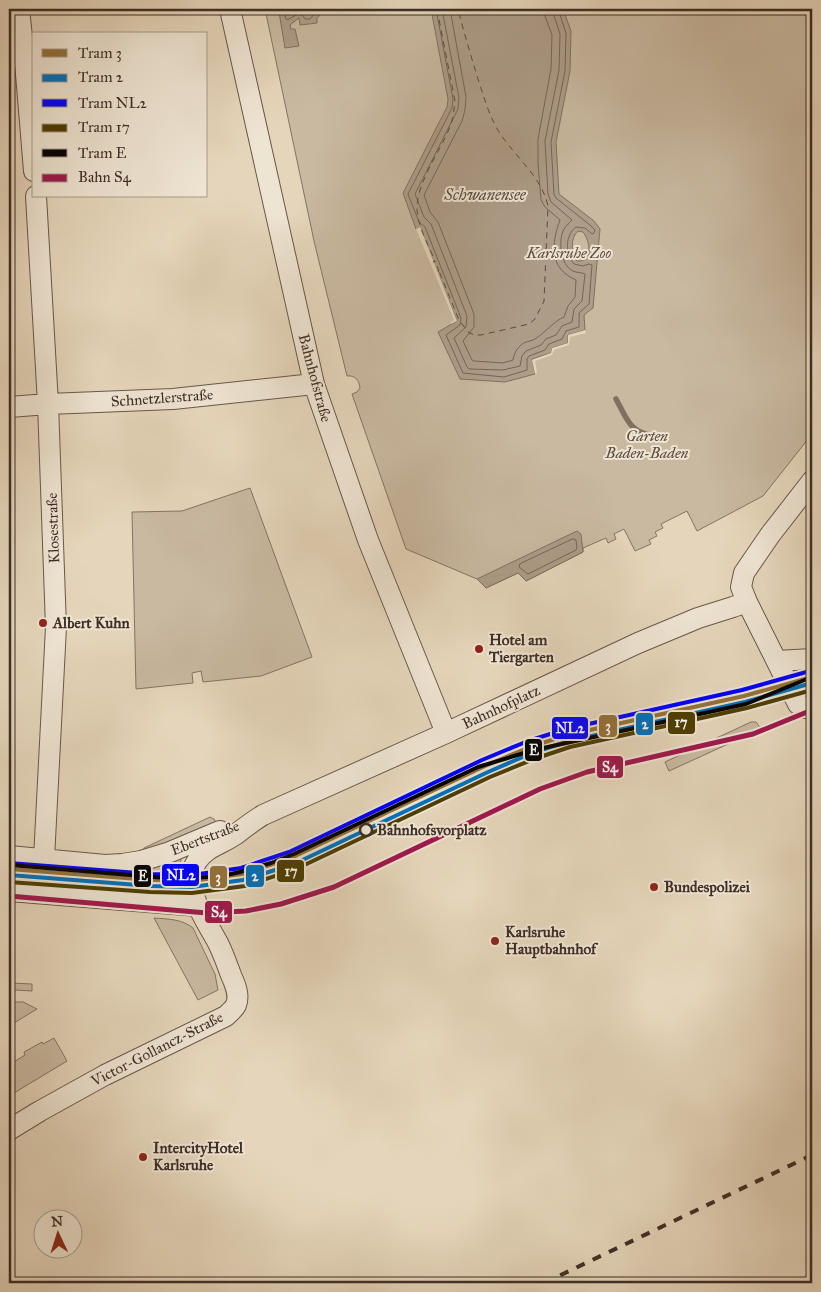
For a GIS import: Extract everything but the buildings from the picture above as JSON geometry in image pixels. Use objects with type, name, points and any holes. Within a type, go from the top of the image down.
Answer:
[{"type":"street","points":[[19,9],[32,147]]},
{"type":"street","name":"Bahnhofstraße","points":[[230,9],[314,384],[368,540],[446,733]]},
{"type":"street","name":"Klosestraße","points":[[36,198],[48,404],[56,627],[44,859]]},
{"type":"street","name":"Schnetzlerstraße","points":[[9,407],[173,399],[314,384]]},
{"type":"street","points":[[808,708],[798,704],[741,587],[744,573],[770,535],[812,481]]},
{"type":"street","name":"Bahnhofplatz","points":[[198,906],[192,881],[195,865],[198,860],[204,852],[233,836],[253,821],[638,643],[698,618],[747,602]]},
{"type":"street","points":[[776,661],[812,659]]},
{"type":"street","name":"Ebertstraße","points":[[9,856],[106,865],[141,861],[170,852],[228,827],[253,821]]},
{"type":"street","points":[[9,890],[198,906]]},
{"type":"street","name":"Victor-Gollancz-Straße","points":[[9,1130],[105,1075],[226,1016],[236,1006],[238,995],[236,987],[219,946],[198,906]]},
{"type":"green space","name":"Karlsruhe Zoo","points":[[265,9],[812,9],[812,434],[763,496],[697,531],[687,511],[661,524],[663,528],[655,532],[657,536],[649,540],[651,544],[635,551],[624,529],[614,534],[616,539],[608,543],[606,538],[583,548],[583,552],[526,581],[518,573],[486,588],[477,579],[406,549],[352,394],[360,388],[359,383],[354,377],[347,376],[314,241]]},
{"type":"green space","points":[[250,488],[312,657],[261,676],[203,682],[201,671],[192,673],[193,683],[136,689],[132,512],[182,511]]},
{"type":"green space","points":[[751,722],[756,722],[761,729],[669,771],[665,762]]},
{"type":"green space","points":[[210,817],[214,819],[217,825],[187,839],[143,850],[144,848]]},
{"type":"green space","points":[[179,857],[181,860],[177,874],[107,873]]},
{"type":"green space","points":[[154,918],[180,921],[193,928],[215,974],[218,990],[198,1000]]},
{"type":"green space","points":[[9,963],[12,963],[11,983],[32,984],[32,991],[16,990],[9,998]]},
{"type":"green space","points":[[9,1002],[23,1002],[37,1009],[9,1026]]},
{"type":"green space","points":[[54,1038],[67,1061],[9,1096],[9,1065],[25,1055],[24,1052]]},
{"type":"water","points":[[298,9],[327,9],[317,18],[317,23],[300,25],[299,18],[290,25],[291,29],[295,29],[299,46],[285,48],[279,12]]},
{"type":"water","name":"Schwanensee","points":[[431,9],[563,9],[571,31],[570,71],[556,142],[559,194],[594,221],[600,229],[593,308],[584,315],[585,330],[568,335],[568,343],[552,348],[551,353],[532,359],[535,374],[505,382],[460,379],[438,332],[457,321],[420,228],[416,229],[403,193],[447,107],[448,99]],"holes":[[[578,231],[583,232],[589,245],[588,255],[586,258],[577,261],[573,250],[573,241]]]},
{"type":"water","points":[[577,531],[581,534],[583,552],[526,581],[518,573],[486,588],[477,579]]},
{"type":"pier","points":[[420,227],[457,321],[451,324],[454,320],[416,229]]},
{"type":"pier","points":[[585,330],[586,333],[570,337],[569,345],[554,350],[552,355],[535,361],[537,373],[535,374],[532,360],[551,353],[552,348],[568,343],[568,335]]},
{"type":"waterway","points":[[616,399],[626,418],[634,428],[654,436]]},
{"type":"ferry route","points":[[437,9],[455,101],[450,127],[420,189],[417,210],[422,230],[435,261],[433,262],[435,261],[439,271],[437,272],[439,271],[459,320],[468,332],[474,335],[481,335],[529,324],[535,319],[544,301],[548,206],[539,183],[507,144],[492,118],[478,79],[458,9]]},
{"type":"railway","points":[[544,1283],[812,1155]]},
{"type":"tram line","name":"NL2","points":[[9,863],[151,874],[192,875],[241,868],[289,852],[482,760],[528,741],[566,729],[742,690],[810,671]]},
{"type":"tram line","name":"3","points":[[9,869],[151,880],[192,881],[242,874],[291,858],[485,766],[530,747],[567,735],[744,696],[812,677]]},
{"type":"tram line","name":"E","points":[[10,865],[178,879],[222,876],[240,872],[294,854],[478,767],[534,750],[746,704],[807,679]]},
{"type":"tram line","name":"2","points":[[9,875],[151,886],[192,887],[243,880],[294,864],[532,753],[569,741],[745,702],[812,683]]},
{"type":"tram line","name":"17","points":[[9,882],[150,892],[192,893],[245,886],[296,869],[490,777],[534,759],[570,747],[747,708],[812,690]]},
{"type":"rail line","name":"S4","points":[[9,896],[207,913],[246,911],[281,904],[334,887],[540,789],[587,772],[753,734],[812,710]]},
{"type":"place","name":"Albert Kuhn","points":[[43,623]]},
{"type":"place","name":"Hotel am Tiergarten","points":[[479,649]]},
{"type":"place","name":"Bahnhofsvorplatz","points":[[366,830]]},
{"type":"place","name":"Bundespolizei","points":[[654,887]]},
{"type":"place","name":"Karlsruhe Hauptbahnhof","points":[[495,941]]},
{"type":"place","name":"IntercityHotel Karlsruhe","points":[[143,1157]]},
{"type":"park label","name":"Garten Baden-Baden","points":[[647,444]]}]
